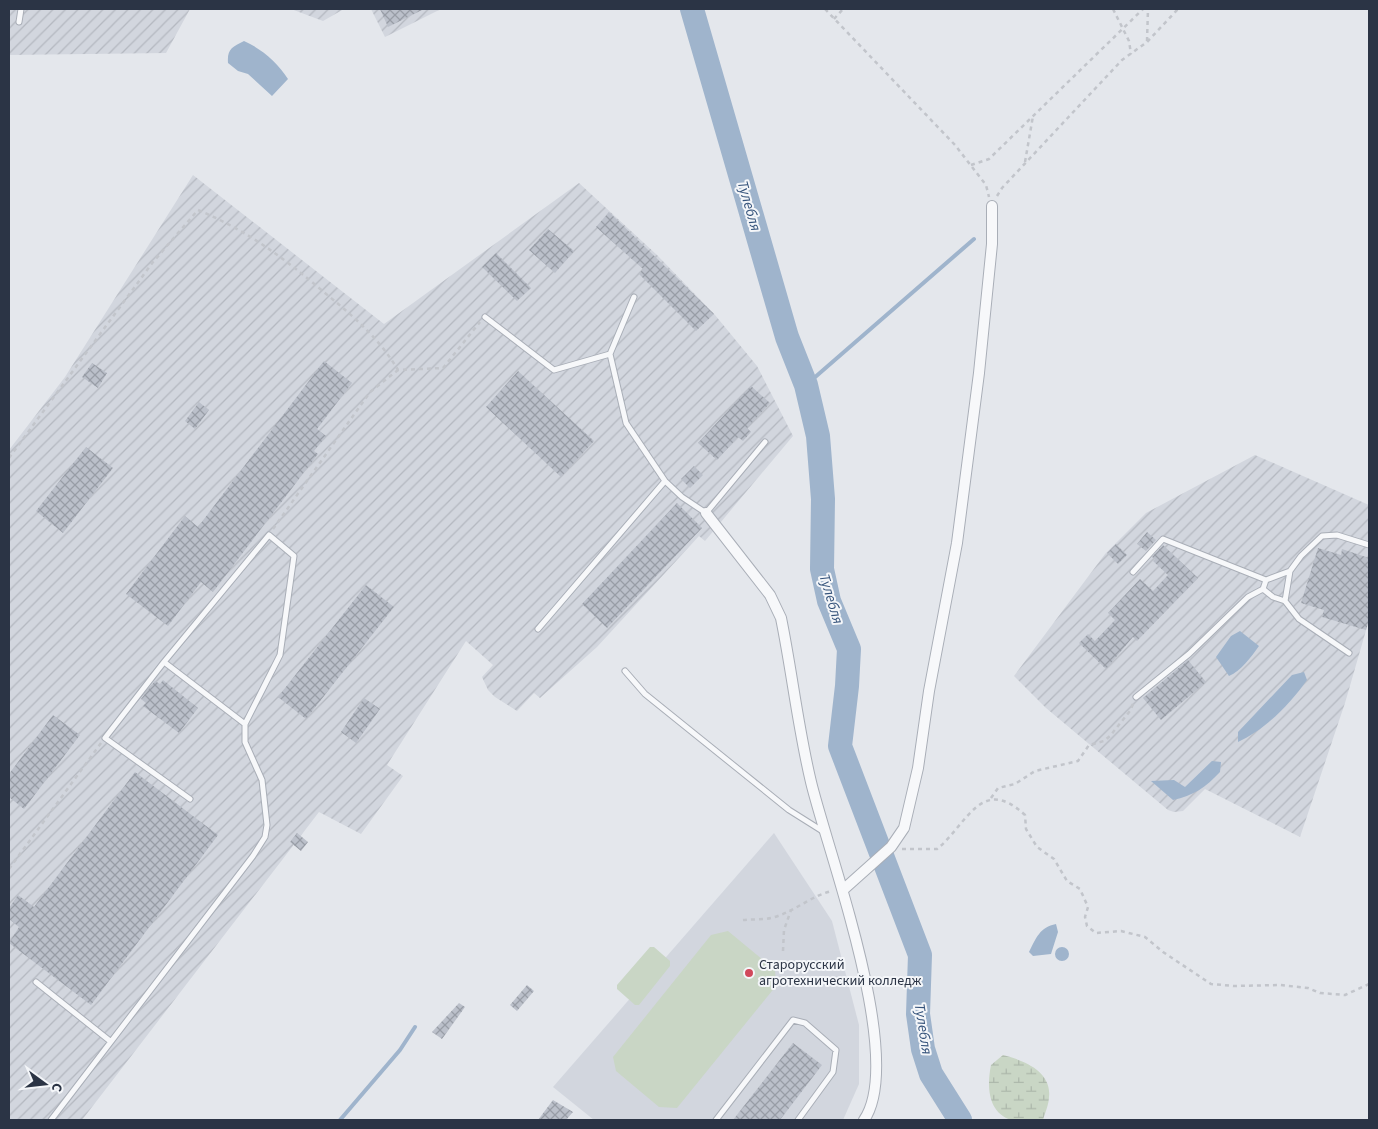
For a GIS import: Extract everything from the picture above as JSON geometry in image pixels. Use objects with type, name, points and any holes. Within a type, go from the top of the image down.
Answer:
[{"type":"street","points":[[844,889],[873,861],[891,847],[904,828],[918,768],[929,691],[956,543],[979,373],[992,244],[992,206]]},
{"type":"street","points":[[706,513],[770,595],[781,618],[810,781],[844,889],[870,999],[875,1056],[874,1090],[864,1120]]},
{"type":"lane","points":[[19,22],[20,9]]},
{"type":"lane","points":[[634,297],[610,354],[626,423],[665,481],[682,497],[706,513],[765,442]]},
{"type":"lane","points":[[485,317],[554,370],[610,354]]},
{"type":"lane","points":[[538,629],[665,481]]},
{"type":"lane","points":[[51,1120],[247,864],[265,837],[267,825],[262,780],[246,742],[245,724],[280,654],[294,556],[269,535],[164,662],[105,738],[190,799]]},
{"type":"lane","points":[[1285,601],[1290,571],[1301,556],[1322,536],[1338,535],[1369,546]]},
{"type":"lane","points":[[1134,572],[1163,539],[1266,580],[1290,571]]},
{"type":"lane","points":[[1136,697],[1189,654],[1248,597],[1263,589],[1266,580]]},
{"type":"lane","points":[[1263,589],[1273,597],[1285,601],[1299,619],[1349,653]]},
{"type":"lane","points":[[164,662],[245,724]]},
{"type":"lane","points":[[625,671],[645,694],[789,810],[825,832]]},
{"type":"lane","points":[[36,982],[110,1041]]},
{"type":"lane","points":[[716,1120],[793,1020],[805,1023],[836,1050],[834,1072],[798,1120]]},
{"type":"path","points":[[825,9],[955,145],[986,185],[992,206]]},
{"type":"path","points":[[834,19],[843,9]]},
{"type":"path","points":[[1113,9],[1129,41],[1131,54]]},
{"type":"path","points":[[971,165],[989,159],[1143,9]]},
{"type":"path","points":[[1147,42],[1148,9]]},
{"type":"path","points":[[992,206],[1002,188],[1116,67],[1147,42],[1178,9]]},
{"type":"path","points":[[1025,164],[1034,116]]},
{"type":"path","points":[[9,458],[153,262],[198,210],[224,221],[276,252],[361,323],[389,354],[398,370]]},
{"type":"path","points":[[269,535],[370,392],[398,370],[443,368],[485,317]]},
{"type":"path","points":[[992,798],[998,788],[1015,784],[1035,771],[1078,761],[1089,745],[1104,741],[1110,736],[1130,711],[1136,697]]},
{"type":"path","points":[[9,869],[105,738]]},
{"type":"path","points":[[891,847],[937,850],[946,842],[965,816],[978,804],[992,798],[999,798],[1025,814],[1026,829],[1037,847],[1054,859],[1067,881],[1080,889],[1088,907],[1085,917],[1087,926],[1096,933],[1121,931],[1145,937],[1163,952],[1211,984],[1234,986],[1280,985],[1320,993],[1346,995],[1369,984]]},
{"type":"path","points":[[743,920],[770,918],[791,910],[821,894],[844,889]]},
{"type":"path","points":[[783,952],[784,930],[791,910]]},
{"type":"shaded area","points":[[9,9],[190,9],[166,53],[9,55]]},
{"type":"shaded area","points":[[291,9],[344,9],[323,21]]},
{"type":"shaded area","points":[[371,9],[441,9],[385,37]]},
{"type":"shaded area","points":[[193,175],[384,324],[579,183],[657,255],[715,315],[757,366],[793,436],[705,541],[699,536],[597,647],[540,698],[534,693],[517,711],[495,697],[488,690],[482,677],[493,665],[466,641],[387,765],[403,776],[361,834],[319,812],[82,1120],[9,1120],[9,450],[65,377]]},
{"type":"shaded area","points":[[1255,455],[1369,505],[1369,620],[1345,703],[1300,837],[1205,789],[1183,811],[1174,812],[1168,810],[1046,708],[1014,676],[1105,554],[1146,513]]},
{"type":"shaded area","name":"Старорусский агротехнический колледж","points":[[774,833],[832,921],[859,1025],[859,1084],[843,1120],[594,1120],[553,1087]]},
{"type":"green space","points":[[728,931],[775,970],[776,986],[677,1108],[659,1107],[616,1071],[613,1057],[711,935]]},
{"type":"green space","points":[[650,947],[654,947],[670,961],[670,966],[639,1005],[635,1005],[617,989],[617,985]]},
{"type":"green space","points":[[1003,1055],[1035,1068],[1046,1080],[1049,1088],[1049,1100],[1043,1120],[1014,1121],[997,1111],[991,1097],[989,1081],[991,1065]]},
{"type":"water","points":[[244,41],[269,57],[288,79],[272,96],[248,74],[238,71],[228,63],[229,51]]},
{"type":"water","points":[[1240,631],[1259,646],[1242,667],[1229,676],[1216,657],[1231,636]]},
{"type":"water","points":[[1304,672],[1307,680],[1285,707],[1258,731],[1238,742],[1238,732],[1292,675]]},
{"type":"water","points":[[1212,761],[1221,762],[1220,772],[1199,790],[1187,796],[1173,800],[1151,781],[1174,780],[1185,787]]},
{"type":"water","points":[[1056,924],[1058,932],[1051,954],[1033,956],[1029,952],[1039,934],[1042,930]]},
{"type":"water","points":[[1062,947],[1067,949],[1069,954],[1067,959],[1062,961],[1057,959],[1055,954],[1057,949]]},
{"type":"building","points":[[380,9],[424,9],[388,27]]},
{"type":"building","points":[[609,212],[714,314],[696,331],[639,274],[643,269],[596,227]]},
{"type":"building","points":[[548,229],[574,251],[555,273],[529,250]]},
{"type":"building","points":[[496,253],[531,288],[517,301],[482,267]]},
{"type":"building","points":[[324,361],[352,383],[317,429],[326,436],[314,451],[318,454],[213,592],[201,582],[168,626],[126,594],[185,516],[198,527]]},
{"type":"building","points":[[92,363],[107,373],[98,388],[82,377]]},
{"type":"building","points":[[518,371],[594,441],[561,477],[486,407]]},
{"type":"building","points":[[751,386],[770,403],[747,428],[751,432],[743,441],[738,437],[717,460],[698,443]]},
{"type":"building","points":[[199,402],[209,410],[195,429],[185,421]]},
{"type":"building","points":[[86,447],[113,468],[63,533],[36,511]]},
{"type":"building","points":[[694,466],[703,475],[690,488],[681,479]]},
{"type":"building","points":[[677,503],[702,528],[607,628],[582,604]]},
{"type":"building","points":[[1147,532],[1156,540],[1146,551],[1137,544]]},
{"type":"building","points":[[1116,544],[1127,555],[1118,564],[1107,553]]},
{"type":"building","points":[[1163,545],[1198,578],[1137,641],[1133,637],[1106,669],[1079,643],[1088,634],[1095,641],[1115,620],[1108,613],[1140,579],[1153,591],[1168,575],[1153,561],[1155,559],[1152,557]]},
{"type":"building","points":[[1318,548],[1341,555],[1342,549],[1369,558],[1369,620],[1366,630],[1322,617],[1324,610],[1301,603]]},
{"type":"building","points":[[366,585],[394,607],[306,719],[278,697]]},
{"type":"building","points":[[1188,660],[1206,682],[1161,720],[1143,698]]},
{"type":"building","points":[[163,680],[198,708],[179,733],[143,706],[146,703],[141,699],[155,681],[160,684]]},
{"type":"building","points":[[364,698],[380,709],[356,743],[341,732]]},
{"type":"building","points":[[53,715],[80,735],[24,809],[9,797],[9,774]]},
{"type":"building","points":[[135,772],[218,835],[91,1005],[9,943],[19,927],[9,919],[9,908],[18,895],[34,907]]},
{"type":"building","points":[[297,833],[308,842],[301,851],[290,842]]},
{"type":"building","points":[[527,985],[534,991],[517,1011],[510,1005]]},
{"type":"building","points":[[459,1003],[465,1007],[442,1039],[432,1032]]},
{"type":"building","points":[[793,1043],[822,1065],[780,1120],[733,1120]]},
{"type":"building","points":[[553,1100],[573,1112],[566,1120],[538,1120]]},
{"type":"waterway","name":"Тулебля","points":[[692,9],[787,337],[806,385],[818,436],[823,499],[822,569],[829,601],[849,649],[840,746],[920,955],[918,1014],[923,1049],[931,1074],[960,1120]]},
{"type":"waterway","points":[[806,385],[974,239]]},
{"type":"waterway","points":[[340,1120],[400,1050],[415,1027]]},
{"type":"place","name":"Старорусский агротехнический колледж","points":[[749,973]]}]
